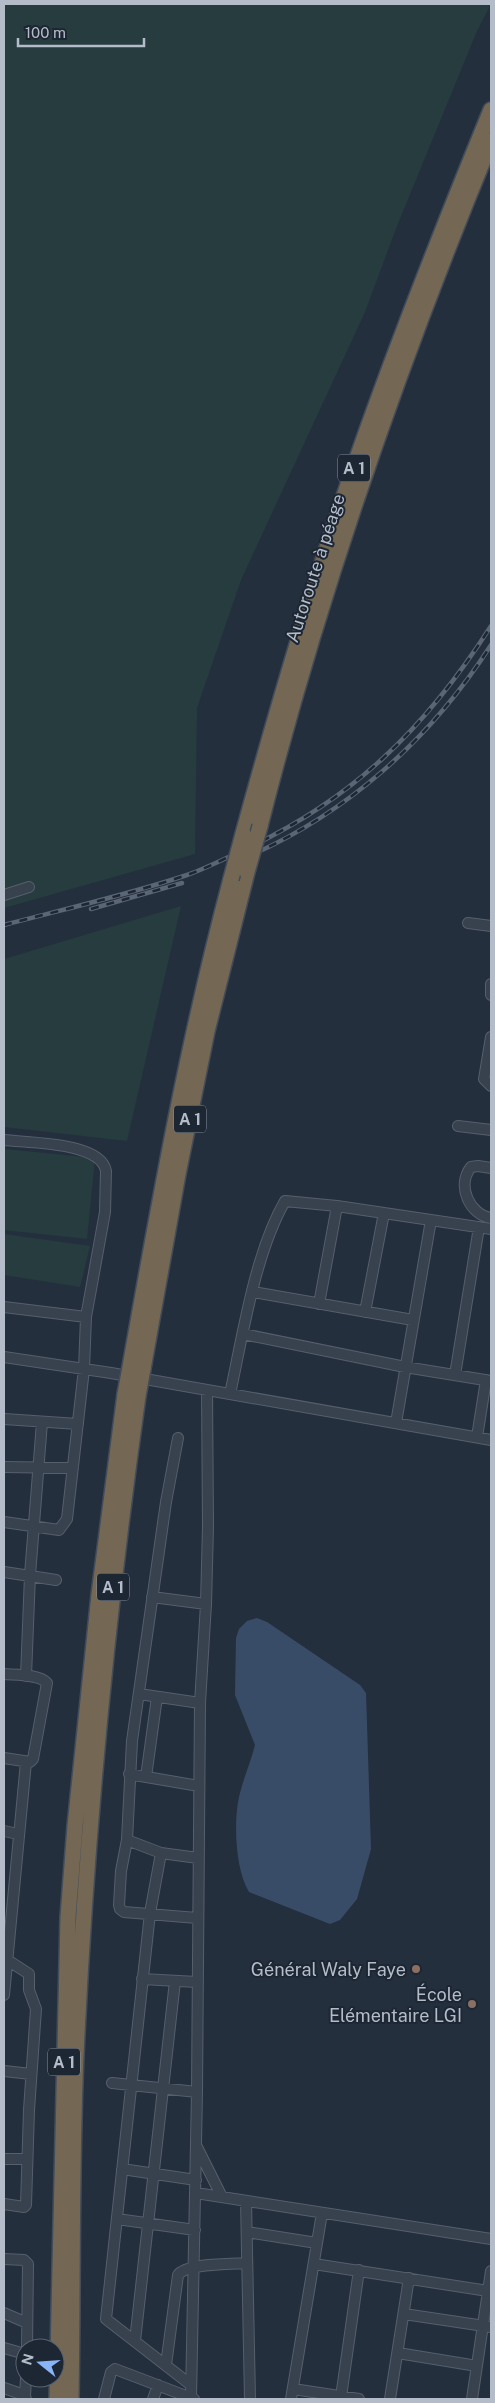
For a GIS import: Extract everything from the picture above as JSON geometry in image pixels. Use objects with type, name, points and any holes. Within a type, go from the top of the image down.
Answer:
[{"type":"highway","name":"A 1","points":[[57,2399],[68,1917],[75,1826],[98,1604],[178,1107],[212,949],[303,623],[352,472],[442,232],[491,110]]},
{"type":"highway","name":"Autoroute à péage","points":[[136,1368],[208,1031],[247,872],[288,718],[364,477],[460,217],[491,141]]},
{"type":"highway","name":"A 1","points":[[71,2399],[76,2057],[85,1903],[131,1395]]},
{"type":"street","points":[[4,895],[29,887]]},
{"type":"street","points":[[468,923],[491,926]]},
{"type":"street","points":[[491,984],[491,995]]},
{"type":"street","points":[[491,1043],[484,1079],[491,1086]]},
{"type":"street","points":[[458,1126],[491,1130]]},
{"type":"street","points":[[4,1140],[80,1149],[90,1152],[105,1165],[105,1212],[86,1317],[84,1369],[67,1519],[59,1530],[4,1522]]},
{"type":"street","points":[[491,1168],[471,1167],[466,1175],[466,1190],[468,1202],[473,1210],[482,1217],[491,1218]]},
{"type":"street","points":[[230,1394],[253,1292],[270,1233],[285,1201],[337,1206],[491,1229]]},
{"type":"street","points":[[319,1304],[337,1206]]},
{"type":"street","points":[[365,1312],[384,1213]]},
{"type":"street","points":[[396,1423],[431,1220]]},
{"type":"street","points":[[454,1375],[479,1228]]},
{"type":"street","points":[[253,1292],[413,1320]]},
{"type":"street","points":[[4,1308],[86,1317]]},
{"type":"street","points":[[243,1334],[405,1367],[489,1381],[477,1437]]},
{"type":"street","points":[[4,1357],[84,1369],[491,1440]]},
{"type":"street","points":[[104,2399],[111,2372],[115,2369],[193,2398],[191,2385],[196,2193],[200,1702],[206,1604],[207,1390]]},
{"type":"street","points":[[4,1420],[78,1424]]},
{"type":"street","points":[[26,1676],[30,1575],[42,1422]]},
{"type":"street","points":[[178,1438],[166,1502],[138,1694],[130,1774],[127,1840],[121,1871],[119,1908],[124,1912],[197,1918]]},
{"type":"street","points":[[4,1467],[73,1468]]},
{"type":"street","points":[[4,1572],[56,1580]]},
{"type":"street","points":[[152,1597],[206,1604]]},
{"type":"street","points":[[4,1674],[26,1676],[44,1680],[47,1683],[34,1759],[26,1762],[4,1758]]},
{"type":"street","points":[[138,1694],[200,1702]]},
{"type":"street","points":[[146,1777],[157,1697]]},
{"type":"street","points":[[4,1995],[9,1873],[18,1834],[26,1762]]},
{"type":"street","points":[[130,1774],[199,1786]]},
{"type":"street","points":[[4,1831],[18,1834]]},
{"type":"street","points":[[127,1840],[161,1853],[198,1858]]},
{"type":"street","points":[[161,1853],[150,1913],[142,1979],[106,2320],[191,2385]]},
{"type":"street","points":[[4,2204],[25,2206],[36,2009],[29,1990],[31,1977],[7,1956]]},
{"type":"street","points":[[142,1979],[197,1982]]},
{"type":"street","points":[[135,2341],[175,1980]]},
{"type":"street","points":[[4,2071],[31,2074]]},
{"type":"street","points":[[112,2083],[197,2092]]},
{"type":"street","points":[[196,2145],[222,2197]]},
{"type":"street","points":[[4,2159],[28,2159]]},
{"type":"street","points":[[122,2169],[196,2180]]},
{"type":"street","points":[[196,2193],[491,2239]]},
{"type":"street","points":[[246,2201],[250,2399]]},
{"type":"street","points":[[322,2213],[292,2394],[341,2396],[359,2399]]},
{"type":"street","points":[[117,2219],[195,2230]]},
{"type":"street","points":[[247,2232],[317,2243]]},
{"type":"street","points":[[4,2259],[24,2260],[28,2264],[27,2338]]},
{"type":"street","points":[[166,2366],[178,2275],[180,2272],[194,2267],[247,2263]]},
{"type":"street","points":[[314,2264],[409,2278],[490,2286]]},
{"type":"street","points":[[341,2396],[359,2270]]},
{"type":"street","points":[[472,2399],[477,2366],[487,2327],[491,2270]]},
{"type":"street","points":[[390,2399],[409,2278]]},
{"type":"street","points":[[4,2313],[27,2323]]},
{"type":"street","points":[[404,2314],[487,2327]]},
{"type":"street","points":[[398,2353],[477,2366]]},
{"type":"street","points":[[153,2399],[158,2385]]},
{"type":"street","points":[[4,2388],[26,2398]]},
{"type":"green space","points":[[4,4],[491,4],[477,31],[397,226],[365,312],[241,580],[197,708],[195,854],[4,908]]},
{"type":"green space","points":[[181,906],[127,1141],[4,1127],[4,959]]},
{"type":"green space","points":[[5,1149],[95,1158],[87,1239],[4,1230]]},
{"type":"green space","points":[[4,1234],[90,1246],[80,1287],[4,1275]]},
{"type":"water","points":[[257,1618],[267,1622],[360,1685],[366,1693],[371,1849],[357,1899],[340,1920],[330,1924],[249,1892],[241,1870],[238,1857],[236,1816],[242,1787],[255,1745],[235,1695],[236,1638],[239,1629],[247,1621]]},
{"type":"railway","points":[[4,925],[187,875],[280,832],[317,810],[383,759],[412,729],[440,698],[491,626]]},
{"type":"railway","points":[[240,860],[278,842],[315,821],[349,798],[382,772],[441,712],[467,680],[491,645]]},
{"type":"railway","points":[[91,909],[182,883]]},
{"type":"place","name":"Général Waly Faye","points":[[416,1969]]},
{"type":"place","name":"École Elémentaire LGI","points":[[472,2004]]}]
